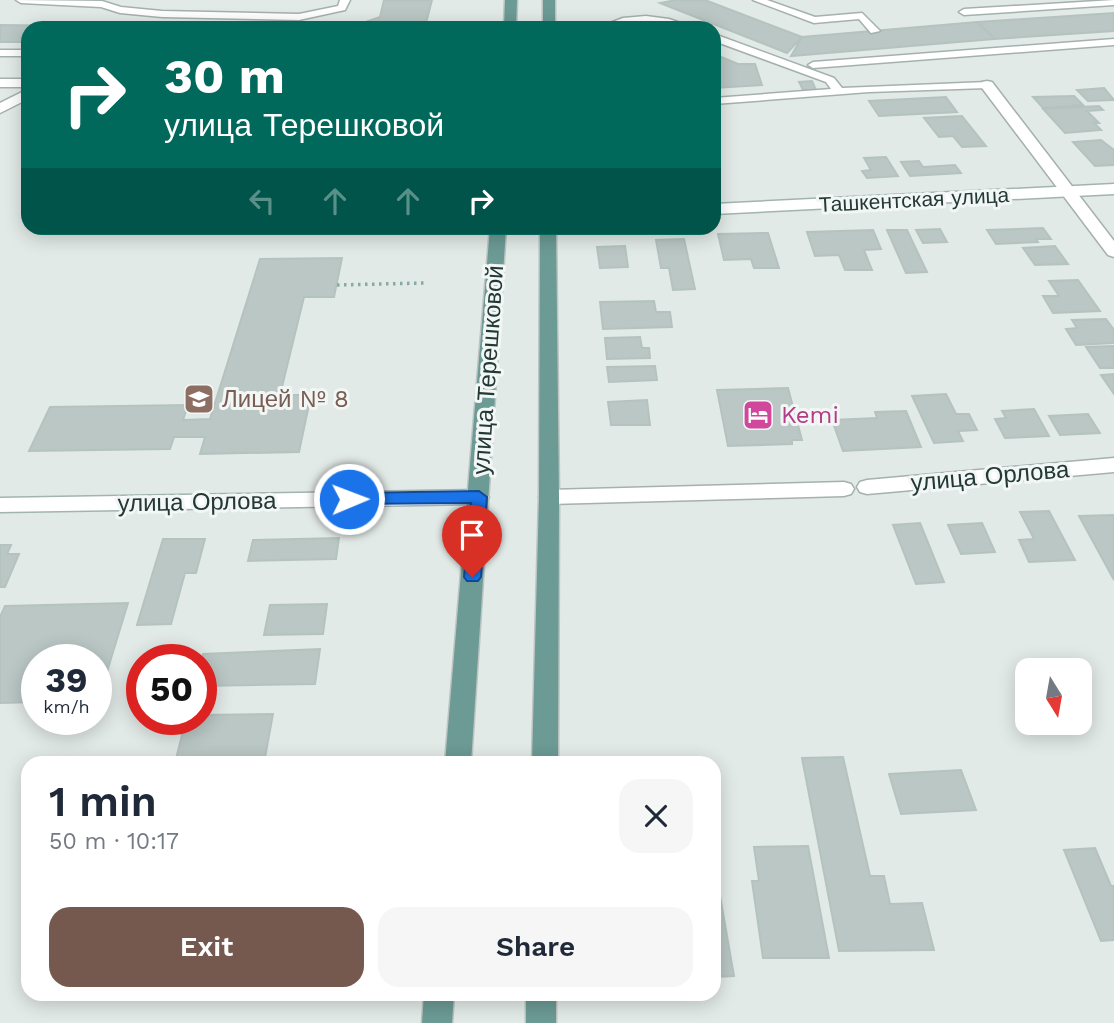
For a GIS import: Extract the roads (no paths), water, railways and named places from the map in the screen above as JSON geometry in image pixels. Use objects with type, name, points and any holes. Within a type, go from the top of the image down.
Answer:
[{"type":"main road","points":[[510,21],[511,0]]},
{"type":"main road","points":[[549,0],[549,21]]},
{"type":"main road","name":"улица Терешковой","points":[[459,756],[498,235]]},
{"type":"main road","points":[[545,756],[549,497],[548,235]]},
{"type":"main road","points":[[437,1023],[439,1001]]},
{"type":"main road","points":[[541,1001],[541,1023]]},
{"type":"street","points":[[0,83],[21,83]]},
{"type":"street","points":[[987,85],[1114,252]]},
{"type":"street","points":[[0,109],[21,97]]},
{"type":"street","name":"Ташкентская улица","points":[[721,209],[1114,190]]},
{"type":"street","name":"улица Орлова","points":[[866,487],[1114,464]]},
{"type":"street","points":[[549,497],[844,489]]},
{"type":"street","name":"улица Орлова","points":[[0,505],[479,497]]},
{"type":"lane","points":[[21,0],[102,4],[120,10],[162,15],[267,13],[299,17],[342,8],[345,0]]},
{"type":"lane","points":[[758,0],[814,20],[862,16],[875,30]]},
{"type":"lane","points":[[964,12],[1060,3],[1114,2]]},
{"type":"lane","points":[[616,21],[672,21]]},
{"type":"lane","points":[[721,40],[830,80],[840,92]]},
{"type":"lane","points":[[813,65],[1114,42]]},
{"type":"lane","points":[[891,48],[900,57]]},
{"type":"lane","points":[[0,53],[21,53]]},
{"type":"lane","points":[[721,100],[927,86],[987,85]]},
{"type":"place","name":"Лицей № 8","points":[[199,399]]},
{"type":"place","name":"Kemi","points":[[758,415]]}]
